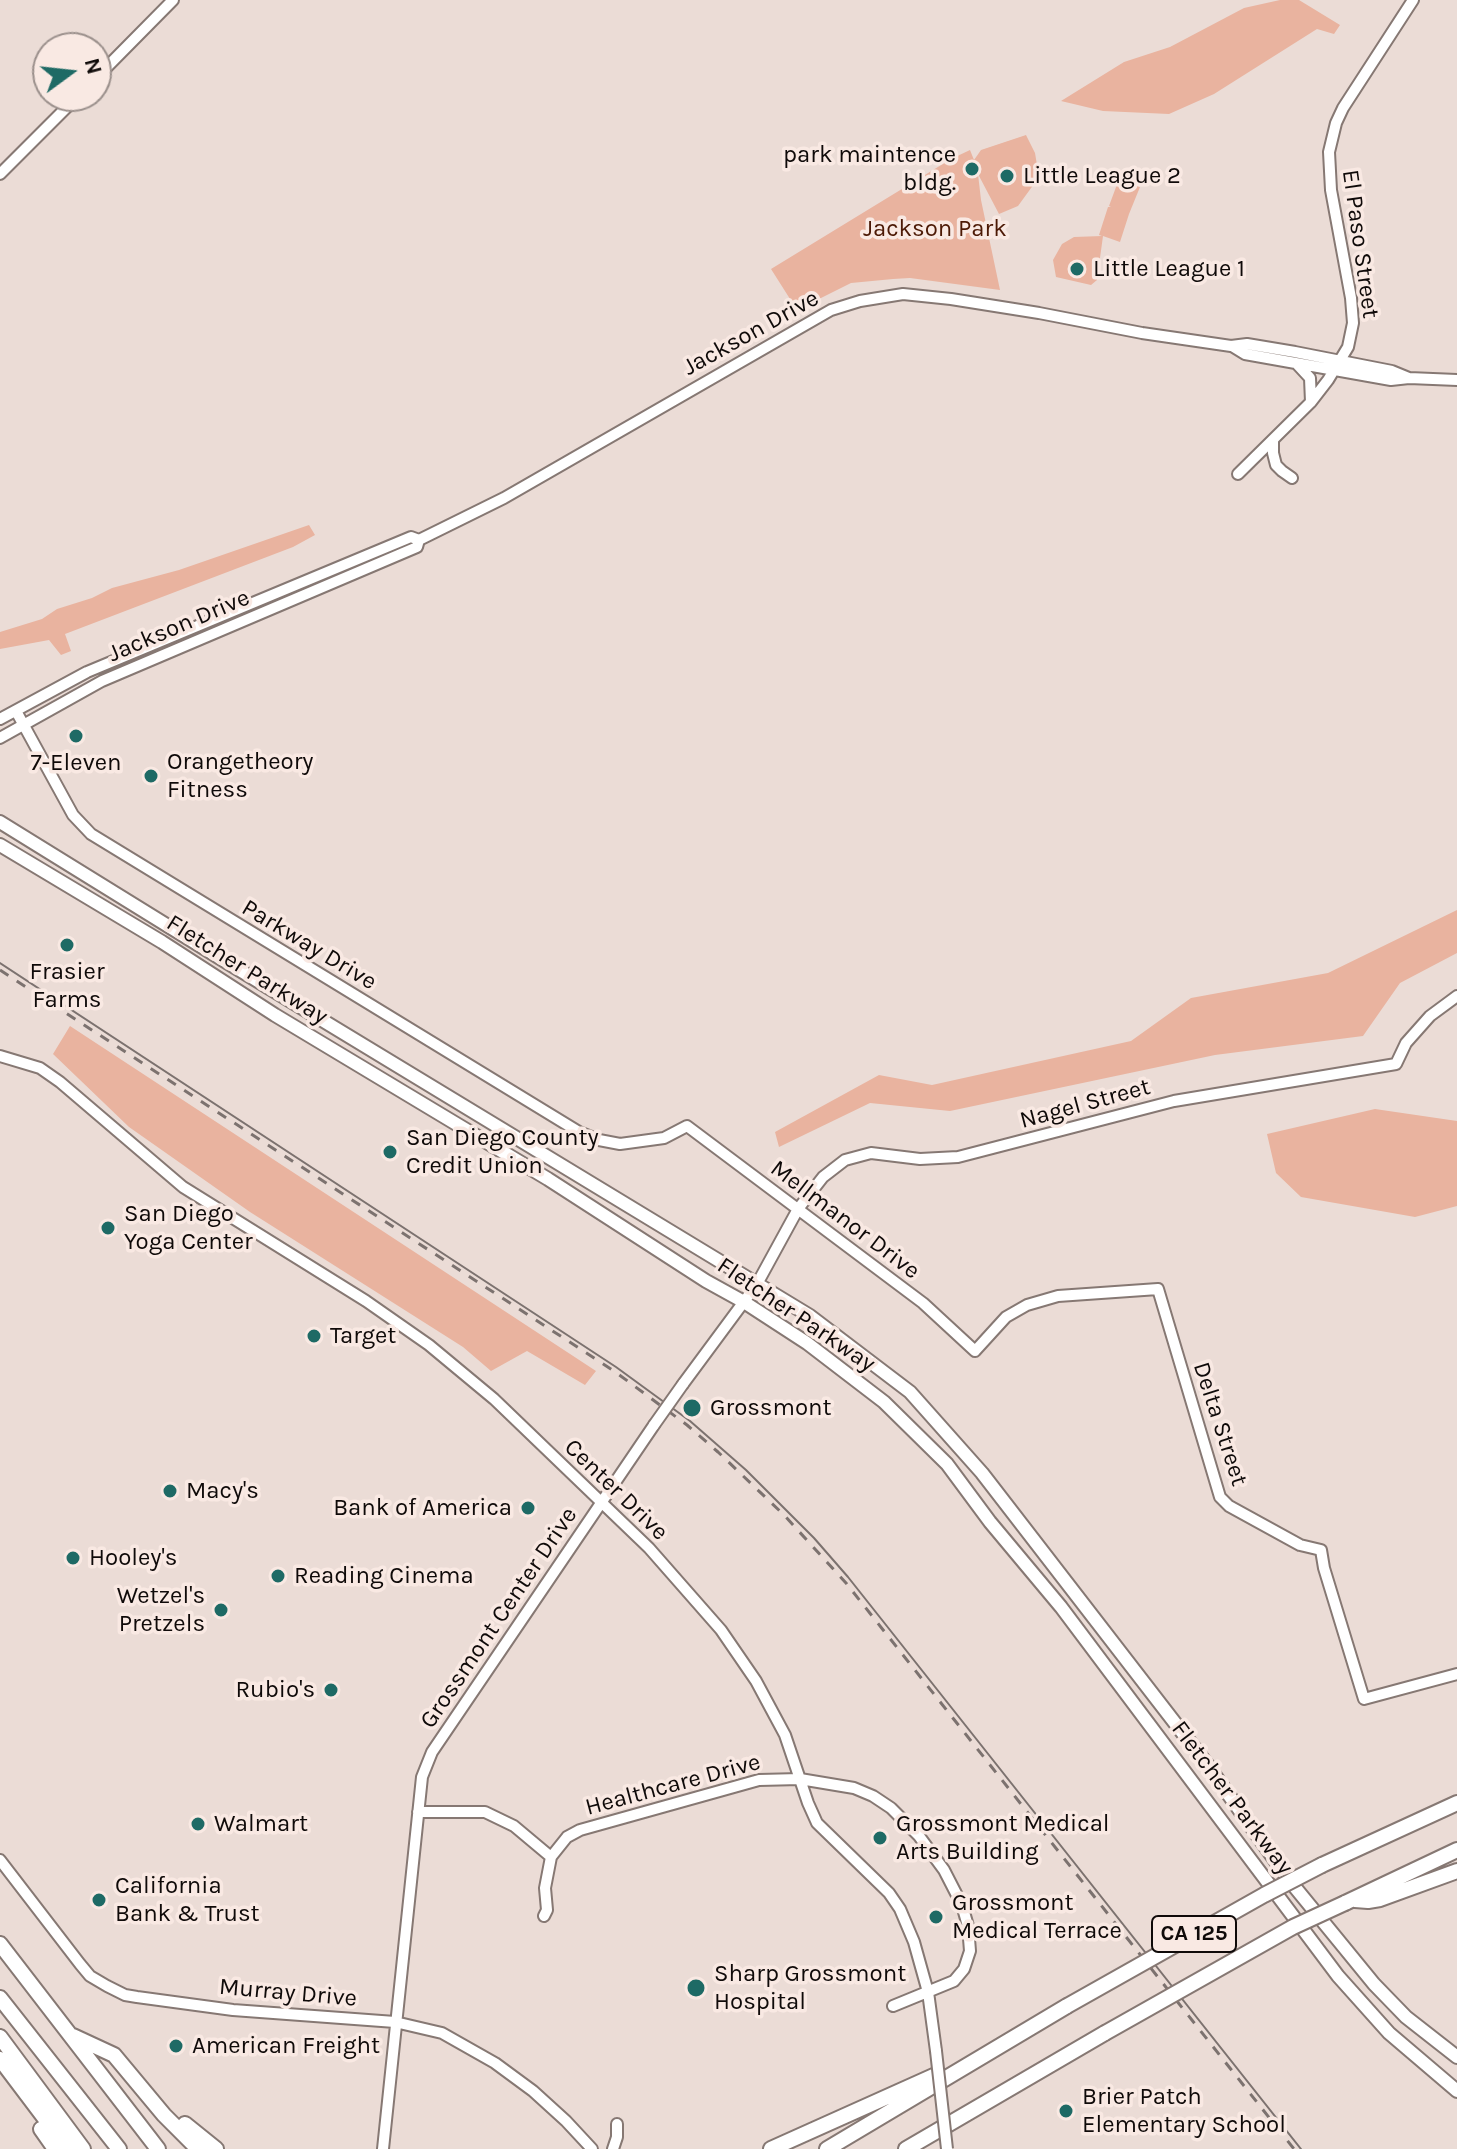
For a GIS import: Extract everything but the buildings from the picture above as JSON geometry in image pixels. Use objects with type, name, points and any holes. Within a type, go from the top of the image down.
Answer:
[{"type":"highway","name":"CA 125","points":[[827,2149],[991,2050],[1264,1895],[1457,1803]]},
{"type":"highway","name":"CA 125","points":[[906,2149],[1293,1927],[1457,1850]]},
{"type":"highway","points":[[1348,1901],[1380,1899],[1457,1871]]},
{"type":"highway","points":[[0,1944],[158,2149]]},
{"type":"highway","points":[[0,1998],[119,2149]]},
{"type":"highway","points":[[71,2035],[114,2055],[164,2115],[198,2149]]},
{"type":"highway","points":[[0,2037],[83,2149]]},
{"type":"highway","points":[[771,2149],[991,2050]]},
{"type":"highway","points":[[0,2059],[68,2149]]},
{"type":"highway","points":[[0,2070],[55,2149]]},
{"type":"highway","points":[[135,2079],[216,2149]]},
{"type":"highway","points":[[69,2085],[107,2149]]},
{"type":"highway","points":[[131,2111],[167,2149]]},
{"type":"main road","name":"Fletcher Parkway","points":[[0,822],[810,1316],[910,1392],[982,1473],[1209,1767],[1289,1880],[1374,1984],[1406,2017],[1457,2057]]},
{"type":"main road","name":"Fletcher Parkway","points":[[0,845],[744,1302],[807,1343],[884,1402],[947,1464],[1099,1656],[1338,1976],[1389,2033],[1457,2091]]},
{"type":"street","points":[[112,62],[173,0]]},
{"type":"street","name":"El Paso Street","points":[[1238,474],[1311,402],[1337,366],[1350,340],[1353,311],[1329,174],[1329,152],[1343,108],[1413,0]]},
{"type":"street","points":[[0,174],[62,112]]},
{"type":"street","name":"Jackson Drive","points":[[0,719],[87,672],[411,537],[419,540],[504,498],[831,310],[860,301],[903,294],[928,296],[1231,346],[1247,344],[1337,366]]},
{"type":"street","name":"Jackson Drive","points":[[1231,346],[1245,354],[1296,363],[1392,371],[1409,378],[1457,380]]},
{"type":"street","points":[[1296,363],[1310,378],[1311,402]]},
{"type":"street","points":[[1273,440],[1276,465],[1292,478]]},
{"type":"street","name":"Jackson Drive","points":[[0,738],[102,681],[417,547],[419,540]]},
{"type":"street","name":"Parkway Drive","points":[[16,711],[73,815],[91,834],[579,1132],[620,1144],[639,1143],[664,1138],[687,1126]]},
{"type":"street","name":"Nagel Street","points":[[757,1284],[798,1209],[830,1170],[845,1160],[880,1153],[920,1159],[958,1157],[1174,1101],[1396,1064],[1406,1043],[1430,1016],[1457,996]]},
{"type":"street","name":"Center Drive","points":[[0,1056],[40,1068],[183,1187],[366,1301],[429,1345],[494,1399],[649,1548],[721,1630],[756,1681],[779,1724],[817,1823],[889,1893],[900,1909],[914,1942],[928,1992],[947,2149]]},
{"type":"street","name":"Mellmanor Drive","points":[[687,1126],[923,1303],[975,1351],[1006,1317],[1027,1305],[1058,1296],[1158,1289]]},
{"type":"street","name":"Grossmont Center Drive","points":[[383,2149],[422,1777],[432,1752],[654,1425],[757,1284]]},
{"type":"street","name":"Delta Street","points":[[1158,1289],[1220,1497],[1229,1506],[1300,1545],[1321,1550],[1364,1699],[1457,1674]]},
{"type":"street","name":"Healthcare Drive","points":[[551,1857],[567,1837],[597,1825],[759,1780],[800,1779],[854,1788],[873,1796],[891,1808],[919,1836],[944,1870],[962,1905],[968,1926],[970,1951],[964,1969],[954,1981],[893,2006]]},
{"type":"street","points":[[418,1812],[485,1812],[514,1826],[551,1857],[544,1916]]},
{"type":"street","name":"Murray Drive","points":[[0,1860],[90,1976],[125,1995],[233,2010],[395,2022],[442,2033],[495,2063],[533,2091],[592,2149]]},
{"type":"street","points":[[613,2149],[617,2124]]},
{"type":"green space","points":[[1280,0],[1299,0],[1340,25],[1334,34],[1317,29],[1214,94],[1169,114],[1103,111],[1061,101],[1124,62],[1170,47],[1244,8]]},
{"type":"green space","name":"Jackson Park","points":[[1026,135],[1037,165],[1034,184],[1018,206],[999,214],[978,174],[1000,290],[910,278],[851,283],[797,310],[771,269],[951,159],[970,150],[974,160],[981,150]]},
{"type":"green space","points":[[1119,179],[1140,187],[1120,242],[1103,236],[1097,280],[1091,285],[1056,277],[1053,260],[1062,244],[1074,237],[1102,236],[1099,235]]},
{"type":"green space","points":[[309,525],[315,535],[293,547],[65,634],[71,651],[61,655],[49,640],[0,649],[0,632],[42,619],[57,609],[112,588],[179,570]]},
{"type":"green space","points":[[1457,910],[1457,953],[1400,983],[1363,1036],[1215,1055],[950,1111],[870,1103],[779,1147],[775,1132],[879,1075],[932,1085],[1131,1041],[1191,998],[1328,973]]},
{"type":"green space","points":[[70,1026],[596,1371],[585,1385],[527,1351],[491,1371],[463,1347],[250,1212],[129,1127],[53,1054]]},
{"type":"green space","points":[[1375,1109],[1457,1121],[1457,1206],[1415,1217],[1301,1197],[1276,1173],[1267,1134]]},
{"type":"tram line","points":[[0,963],[616,1367],[690,1421],[746,1470],[848,1577],[1301,2149]]},
{"type":"railway","points":[[0,970],[614,1371],[718,1452],[784,1515],[846,1583],[1294,2149]]},
{"type":"place","name":"park maintence bldg.","points":[[972,169]]},
{"type":"place","name":"Little League 2","points":[[1007,176]]},
{"type":"place","name":"Little League 1","points":[[1077,269]]},
{"type":"place","name":"7-Eleven","points":[[76,736]]},
{"type":"place","name":"Orangetheory Fitness","points":[[151,776]]},
{"type":"place","name":"Frasier Farms","points":[[67,945]]},
{"type":"place","name":"San Diego County Credit Union","points":[[390,1152]]},
{"type":"place","name":"San Diego Yoga Center","points":[[108,1228]]},
{"type":"place","name":"Target","points":[[314,1336]]},
{"type":"place","name":"Grossmont","points":[[692,1408]]},
{"type":"place","name":"Macy's","points":[[170,1491]]},
{"type":"place","name":"Bank of America","points":[[528,1508]]},
{"type":"place","name":"Hooley's","points":[[73,1558]]},
{"type":"place","name":"Reading Cinema","points":[[278,1576]]},
{"type":"place","name":"Wetzel's Pretzels","points":[[221,1610]]},
{"type":"place","name":"Rubio's","points":[[331,1690]]},
{"type":"place","name":"Walmart","points":[[198,1824]]},
{"type":"place","name":"Grossmont Medical Arts Building","points":[[880,1838]]},
{"type":"place","name":"California Bank & Trust","points":[[99,1900]]},
{"type":"place","name":"Grossmont Medical Terrace","points":[[936,1917]]},
{"type":"place","name":"Sharp Grossmont Hospital","points":[[696,1988]]},
{"type":"place","name":"American Freight","points":[[176,2046]]},
{"type":"place","name":"Brier Patch Elementary School","points":[[1066,2111]]}]
